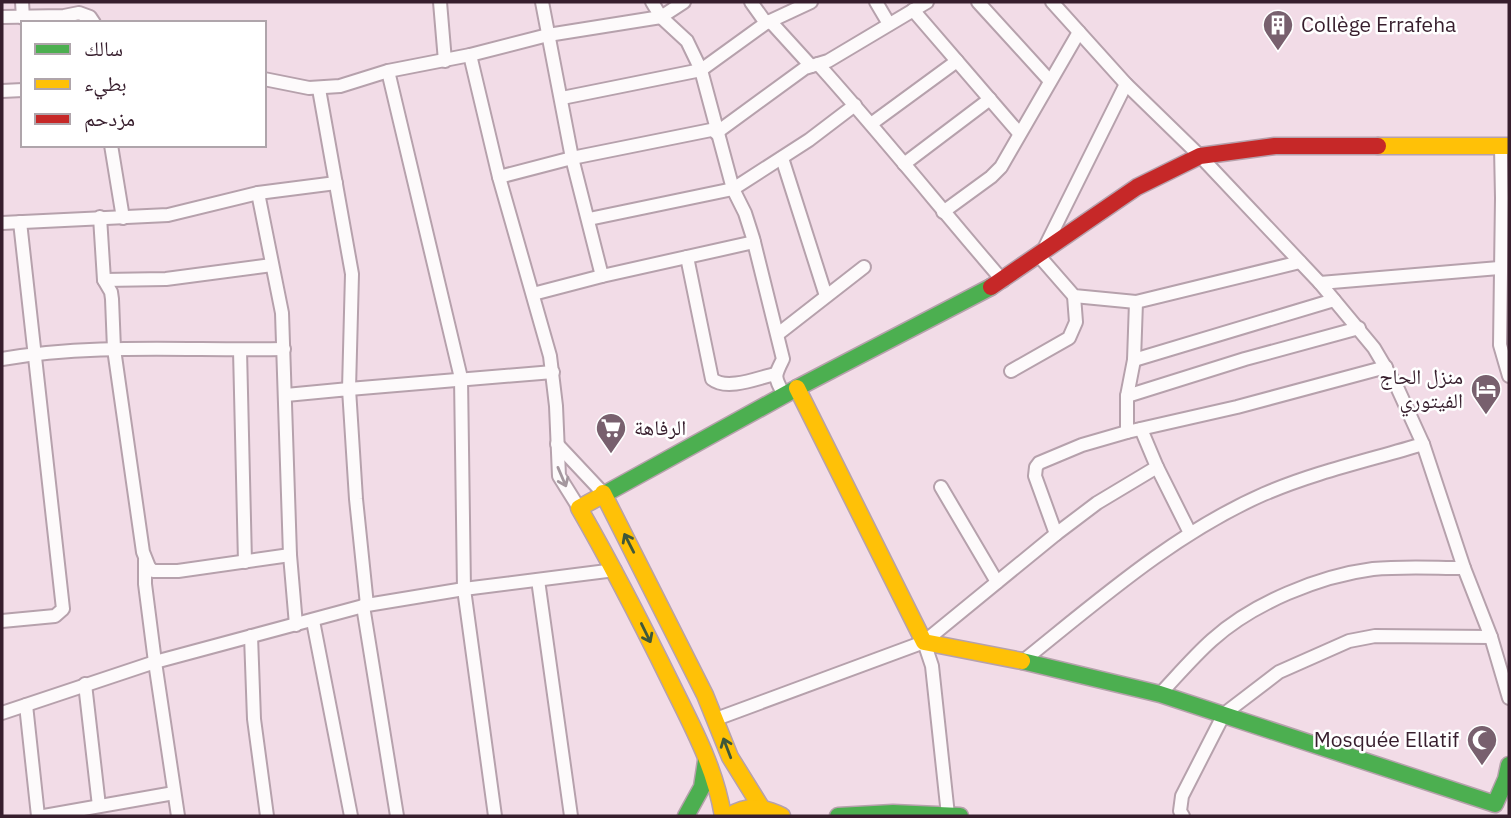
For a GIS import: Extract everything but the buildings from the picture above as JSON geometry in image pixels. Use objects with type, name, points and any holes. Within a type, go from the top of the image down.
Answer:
[{"type":"main road","points":[[723,816],[719,791],[691,722],[615,570],[579,508],[790,391],[1003,281],[1137,187],[1200,156],[1275,146],[1505,147]]},
{"type":"main road","points":[[790,391],[924,642],[1023,661],[1160,694],[1224,714],[1490,810],[1506,779],[1509,765]]},
{"type":"main road","points":[[603,493],[695,674],[739,774],[761,807]]},
{"type":"main road","points":[[686,816],[702,787],[706,758]]},
{"type":"main road","points":[[729,816],[740,809],[761,807],[782,816]]},
{"type":"main road","points":[[838,816],[893,813],[954,816]]},
{"type":"street","points":[[22,2],[23,18]]},
{"type":"street","points":[[542,2],[572,158],[602,276]]},
{"type":"street","points":[[652,2],[661,18],[687,41],[701,70],[716,131],[733,189],[745,213],[778,334],[783,359],[775,374]]},
{"type":"street","points":[[266,79],[319,89],[340,86],[388,71],[445,61],[548,35],[661,18],[684,2]]},
{"type":"street","points":[[751,2],[768,22],[855,105],[1003,281]]},
{"type":"street","points":[[562,98],[701,70],[768,22],[811,2]]},
{"type":"street","points":[[876,2],[889,24]]},
{"type":"street","points":[[499,177],[572,158],[716,131],[814,65],[828,61],[926,2]]},
{"type":"street","points":[[978,2],[1050,82]]},
{"type":"street","points":[[1052,2],[1126,84],[1200,156],[1320,283],[1359,328],[1386,367],[1423,444],[1464,568],[1491,637],[1509,698]]},
{"type":"street","points":[[438,3],[445,61]]},
{"type":"street","points":[[913,10],[1019,134]]},
{"type":"street","points":[[2,17],[79,13],[90,17],[93,21]]},
{"type":"street","points":[[943,212],[991,177],[1006,159],[1079,32]]},
{"type":"street","points":[[470,55],[499,177],[553,372],[559,476],[579,508]]},
{"type":"street","points":[[871,124],[957,61]]},
{"type":"street","points":[[388,71],[461,378],[464,589],[495,816]]},
{"type":"street","points":[[1011,371],[1069,338],[1076,322],[1074,296],[1040,257],[1126,84]]},
{"type":"street","points":[[319,89],[352,274],[349,389],[356,499],[365,606],[397,816]]},
{"type":"street","points":[[2,91],[21,90]]},
{"type":"street","points":[[904,164],[990,99]]},
{"type":"street","points":[[589,219],[733,189],[782,158],[855,105]]},
{"type":"street","points":[[111,147],[123,218]]},
{"type":"street","points":[[1505,147],[1500,345],[1509,376]]},
{"type":"street","points":[[782,158],[826,296]]},
{"type":"street","points":[[2,223],[167,215],[258,193],[336,183]]},
{"type":"street","points":[[258,193],[282,313],[290,555],[296,625]]},
{"type":"street","points":[[100,217],[104,280],[112,299],[114,349],[178,816]]},
{"type":"street","points":[[2,621],[55,616],[63,609],[20,222]]},
{"type":"street","points":[[533,294],[754,243]]},
{"type":"street","points":[[687,257],[712,379],[716,383],[727,384],[775,374]]},
{"type":"street","points":[[1074,296],[1136,302],[1300,262]]},
{"type":"street","points":[[104,280],[166,279],[272,265]]},
{"type":"street","points":[[778,334],[864,267]]},
{"type":"street","points":[[1320,283],[1500,268]]},
{"type":"street","points":[[1134,359],[1334,300]]},
{"type":"street","points":[[1127,432],[1127,396],[1134,359],[1136,302]]},
{"type":"street","points":[[1127,396],[1245,359],[1359,328]]},
{"type":"street","points":[[2,359],[35,353],[114,349],[284,349]]},
{"type":"street","points":[[240,350],[245,562]]},
{"type":"street","points":[[1056,534],[1035,476],[1038,463],[1082,445],[1127,432],[1237,407],[1386,367]]},
{"type":"street","points":[[286,395],[553,372]]},
{"type":"street","points":[[775,374],[790,391]]},
{"type":"street","points":[[1141,429],[1190,533]]},
{"type":"street","points":[[557,444],[603,493]]},
{"type":"street","points":[[1023,661],[1190,533],[1262,495],[1287,485],[1423,444]]},
{"type":"street","points":[[716,719],[924,642],[1097,503],[1157,467]]},
{"type":"street","points":[[941,487],[997,582]]},
{"type":"street","points":[[145,560],[153,571],[178,571],[290,555]]},
{"type":"street","points":[[1160,694],[1213,639],[1259,609],[1299,589],[1331,578],[1376,569],[1464,568]]},
{"type":"street","points":[[2,713],[155,662],[365,606],[464,589],[615,570]]},
{"type":"street","points":[[538,580],[571,816]]},
{"type":"street","points":[[313,621],[351,816]]},
{"type":"street","points":[[1183,816],[1180,811],[1182,796],[1224,714],[1279,672],[1349,641],[1395,635],[1491,637]]},
{"type":"street","points":[[251,636],[254,719],[267,816]]},
{"type":"street","points":[[924,642],[932,666],[954,816]]},
{"type":"street","points":[[85,684],[99,806]]},
{"type":"street","points":[[26,705],[38,816]]},
{"type":"street","points":[[44,816],[174,793]]},
{"type":"traffic: fast","points":[[601,496],[797,388],[991,287]]},
{"type":"traffic: fast","points":[[1022,661],[1160,694],[1495,804],[1509,765]]},
{"type":"traffic: fast","points":[[686,816],[702,787],[706,761]]},
{"type":"traffic: fast","points":[[838,816],[893,813],[960,816]]},
{"type":"traffic: slow","points":[[1378,146],[1509,146]]},
{"type":"traffic: slow","points":[[797,388],[924,642],[1022,661]]},
{"type":"traffic: slow","points":[[603,493],[705,695],[730,757],[761,807]]},
{"type":"traffic: slow","points":[[601,496],[579,508],[695,731],[709,764],[723,816]]},
{"type":"traffic: slow","points":[[729,816],[755,808],[782,816]]},
{"type":"traffic: jam","points":[[991,287],[1137,187],[1200,156],[1275,146],[1378,146]]},
{"type":"place","name":"Collège Errafeha","points":[[1278,52]]},
{"type":"place","name":"منزل الحاج الفيتوري","points":[[1486,416]]},
{"type":"place","name":"الرفاهة","points":[[611,455]]},
{"type":"place","name":"Mosquée Ellatif","points":[[1482,767]]}]
